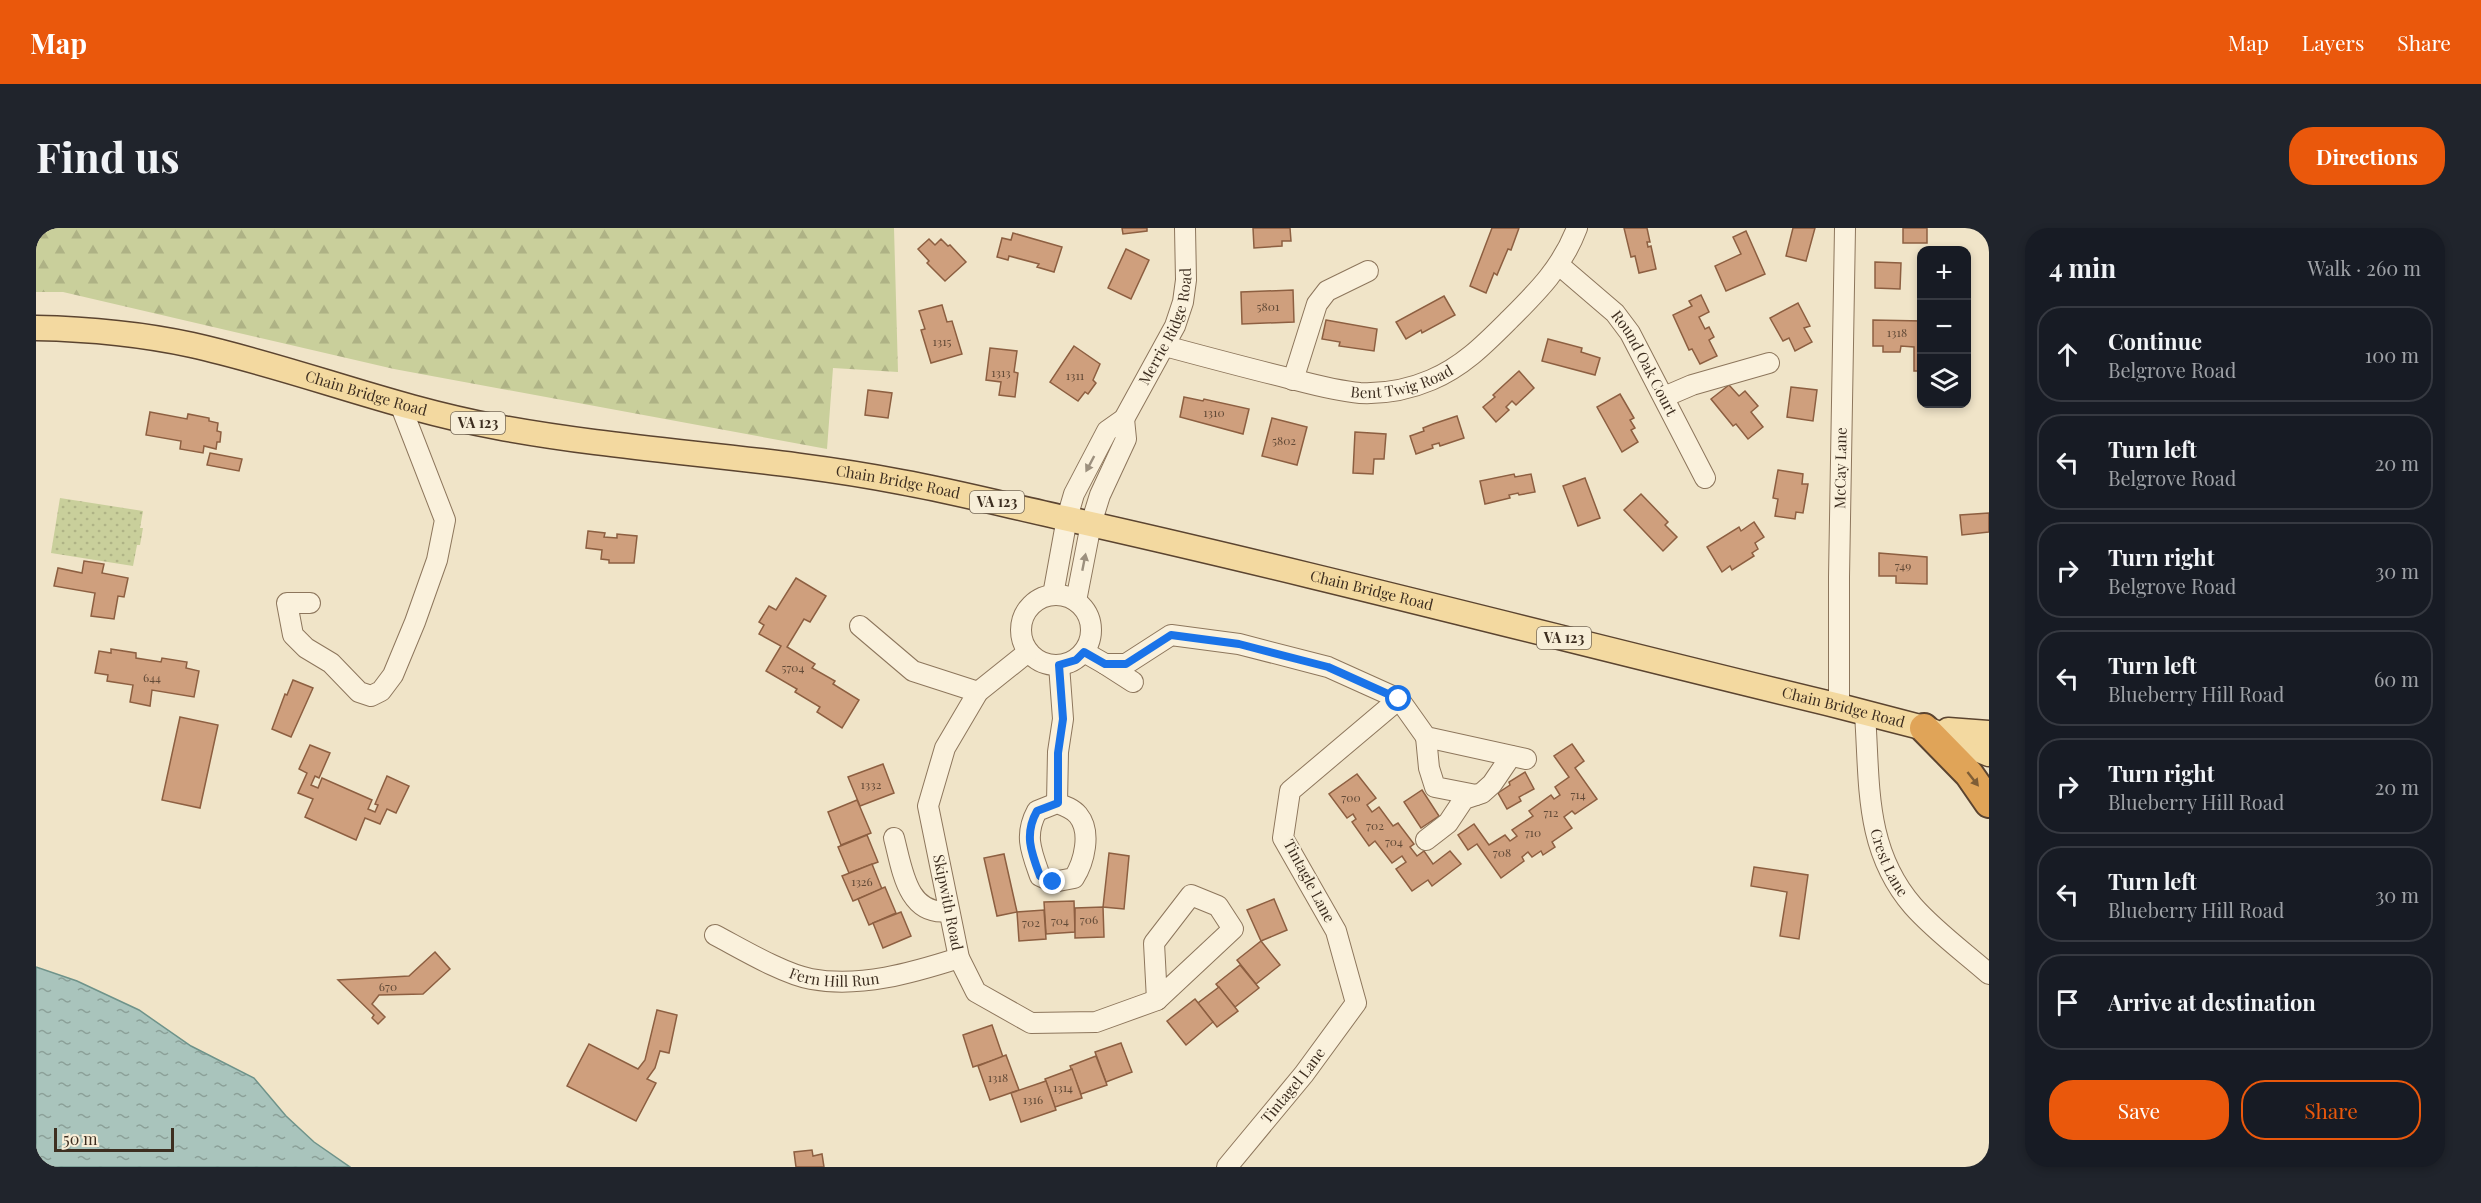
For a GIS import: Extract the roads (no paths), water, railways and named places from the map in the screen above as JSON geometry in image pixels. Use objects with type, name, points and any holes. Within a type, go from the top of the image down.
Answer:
[{"type":"highway","points":[[1924,728],[1970,774],[1989,803]]},
{"type":"main road","name":"Chain Bridge Road","points":[[36,328],[134,334],[192,345],[264,363],[400,404],[481,424],[548,435],[886,479],[1066,518],[1264,563],[1839,706],[1924,728],[1989,754]]},
{"type":"main road","name":"Chain Bridge Road","points":[[1924,728],[1989,733]]},
{"type":"street","name":"Merrie Ridge Road","points":[[1053,595],[1066,518],[1074,494],[1107,431],[1124,419],[1175,326],[1183,302],[1186,280],[1185,228]]},
{"type":"street","name":"Bent Twig Road","points":[[1165,346],[1293,380],[1359,393],[1408,388],[1455,368],[1476,352],[1548,281],[1559,265],[1577,228]]},
{"type":"street","name":"McCay Lane","points":[[1839,706],[1845,228]]},
{"type":"street","name":"Round Oak Court","points":[[1559,265],[1615,313],[1641,351],[1706,478]]},
{"type":"street","points":[[1293,380],[1317,304],[1327,291],[1368,271]]},
{"type":"street","points":[[1664,397],[1692,385],[1769,363]]},
{"type":"street","points":[[310,603],[287,603],[293,635],[306,648],[331,663],[359,692],[372,696],[381,691],[393,675],[416,622],[437,560],[445,520],[426,476],[400,404]]},
{"type":"street","name":"Merrie Ridge Road","points":[[1076,601],[1091,524],[1100,495],[1126,439],[1124,419]]},
{"type":"street","points":[[1053,595],[1068,597],[1076,601],[1085,609],[1092,631],[1084,652],[1076,660],[1059,665],[1045,664],[1036,659],[1028,652],[1022,641],[1023,617],[1029,607],[1053,595]]},
{"type":"street","points":[[860,626],[913,671],[978,692]]},
{"type":"street","points":[[1105,664],[1126,664],[1171,635],[1239,644],[1328,667],[1399,699],[1426,737],[1429,768],[1435,787],[1476,795]]},
{"type":"street","name":"Skipwith Road","points":[[1028,652],[978,692],[945,748],[928,806],[959,958],[976,992],[1031,1023],[1096,1022],[1157,1000],[1233,929],[1218,906],[1191,895],[1154,943],[1157,1000]]},
{"type":"street","points":[[1084,652],[1133,682]]},
{"type":"street","points":[[1058,803],[1058,753],[1063,719],[1059,665]]},
{"type":"street","name":"Tintagle Lane","points":[[1356,1003],[1336,931],[1283,838],[1290,791],[1399,699]]},
{"type":"street","name":"Crest Lane","points":[[1865,714],[1872,816],[1877,842],[1886,866],[1898,887],[1915,908],[1989,974]]},
{"type":"street","points":[[1426,737],[1518,757],[1492,784],[1476,795],[1464,799],[1448,823],[1426,840]]},
{"type":"street","points":[[894,838],[906,882],[916,899],[924,908],[936,912],[949,910]]},
{"type":"street","name":"Fern Hill Run","points":[[715,934],[753,956],[808,978],[833,982],[863,981],[894,976],[959,958]]},
{"type":"street","name":"Tintagel Lane","points":[[1227,1167],[1304,1074],[1356,1003]]},
{"type":"water","points":[[36,967],[77,981],[139,1010],[191,1046],[254,1078],[286,1116],[314,1142],[350,1167],[36,1167]]}]
